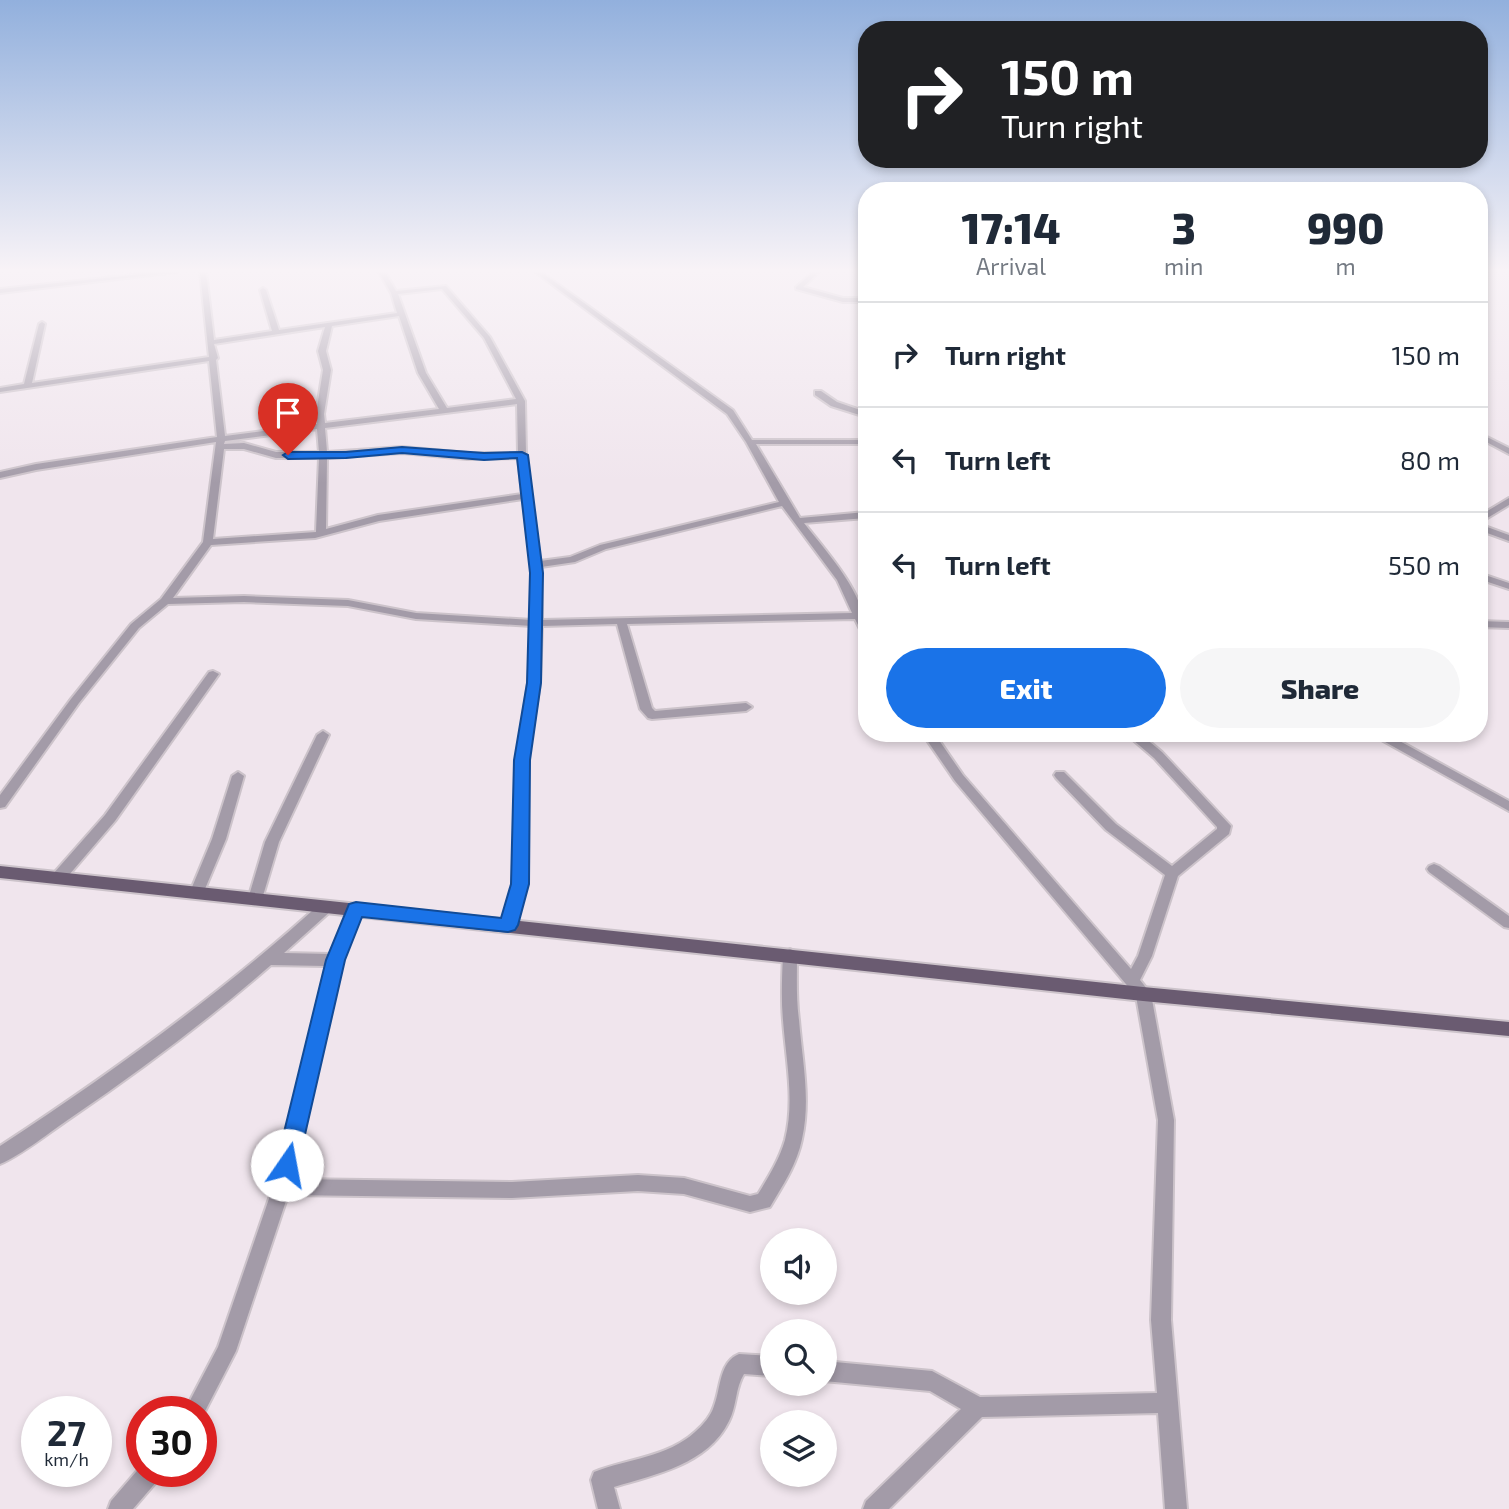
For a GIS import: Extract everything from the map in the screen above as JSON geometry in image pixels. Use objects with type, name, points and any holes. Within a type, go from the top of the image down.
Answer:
[{"type":"main road","points":[[0,872],[790,955],[1137,988],[1509,1029]]},
{"type":"street","points":[[27,386],[38,342]]},
{"type":"street","points":[[0,804],[75,701],[135,626],[164,601],[208,542],[221,443],[212,342]]},
{"type":"street","points":[[321,533],[323,454],[320,414],[327,370],[322,351],[324,342]]},
{"type":"street","points":[[411,342],[422,373],[446,412]]},
{"type":"street","points":[[490,342],[521,401],[522,455],[536,565],[534,683],[522,760],[520,884],[508,925]]},
{"type":"street","points":[[635,342],[730,412],[751,442],[785,503],[842,579],[858,613]]},
{"type":"street","points":[[0,390],[214,358]]},
{"type":"street","points":[[818,393],[834,404],[858,412]]},
{"type":"street","points":[[0,475],[36,467],[521,401]]},
{"type":"street","points":[[1488,440],[1509,451]]},
{"type":"street","points":[[751,442],[858,442]]},
{"type":"street","points":[[221,443],[276,455],[402,450],[484,457],[522,455]]},
{"type":"street","points":[[208,542],[288,538],[321,533],[378,518],[527,496]]},
{"type":"street","points":[[1488,514],[1509,501]]},
{"type":"street","points":[[536,565],[572,560],[603,547],[785,503]]},
{"type":"street","points":[[798,521],[858,516]]},
{"type":"street","points":[[1488,530],[1509,538]]},
{"type":"street","points":[[1488,579],[1509,586]]},
{"type":"street","points":[[164,601],[244,599],[348,603],[416,616],[537,623],[858,617]]},
{"type":"street","points":[[621,620],[646,709],[652,715],[746,707]]},
{"type":"street","points":[[1488,624],[1509,625]]},
{"type":"street","points":[[58,878],[110,818],[214,674]]},
{"type":"street","points":[[255,899],[272,842],[323,735]]},
{"type":"street","points":[[934,742],[959,778],[1137,988]]},
{"type":"street","points":[[1142,742],[1158,755],[1224,826],[1224,831],[1172,873],[1137,988],[1166,1120],[1161,1320],[1176,1509]]},
{"type":"street","points":[[1391,742],[1509,807]]},
{"type":"street","points":[[1060,775],[1111,827],[1172,873]]},
{"type":"street","points":[[197,892],[219,839],[238,776]]},
{"type":"street","points":[[1434,869],[1509,923]]},
{"type":"street","points":[[0,1156],[149,1054],[271,959],[327,906]]},
{"type":"street","points":[[202,1396],[226,1351],[282,1187],[335,960],[356,909]]},
{"type":"street","points":[[282,1187],[512,1190],[638,1183],[684,1186],[750,1204],[764,1201],[793,1148],[800,1088],[787,979],[790,955]]},
{"type":"street","points":[[271,959],[335,960]]},
{"type":"street","points":[[608,1509],[602,1480],[696,1447],[715,1428],[724,1408],[732,1370],[739,1364],[760,1365]]},
{"type":"street","points":[[837,1372],[932,1381],[978,1407],[1167,1403]]},
{"type":"street","points":[[874,1509],[978,1407]]},
{"type":"street","points":[[119,1509],[137,1487]]},
{"type":"route","points":[[287,1165],[335,960],[356,909],[508,925],[520,884],[522,760],[534,683],[537,623],[537,573],[522,455],[484,457],[424,450],[346,455],[288,455]]}]
